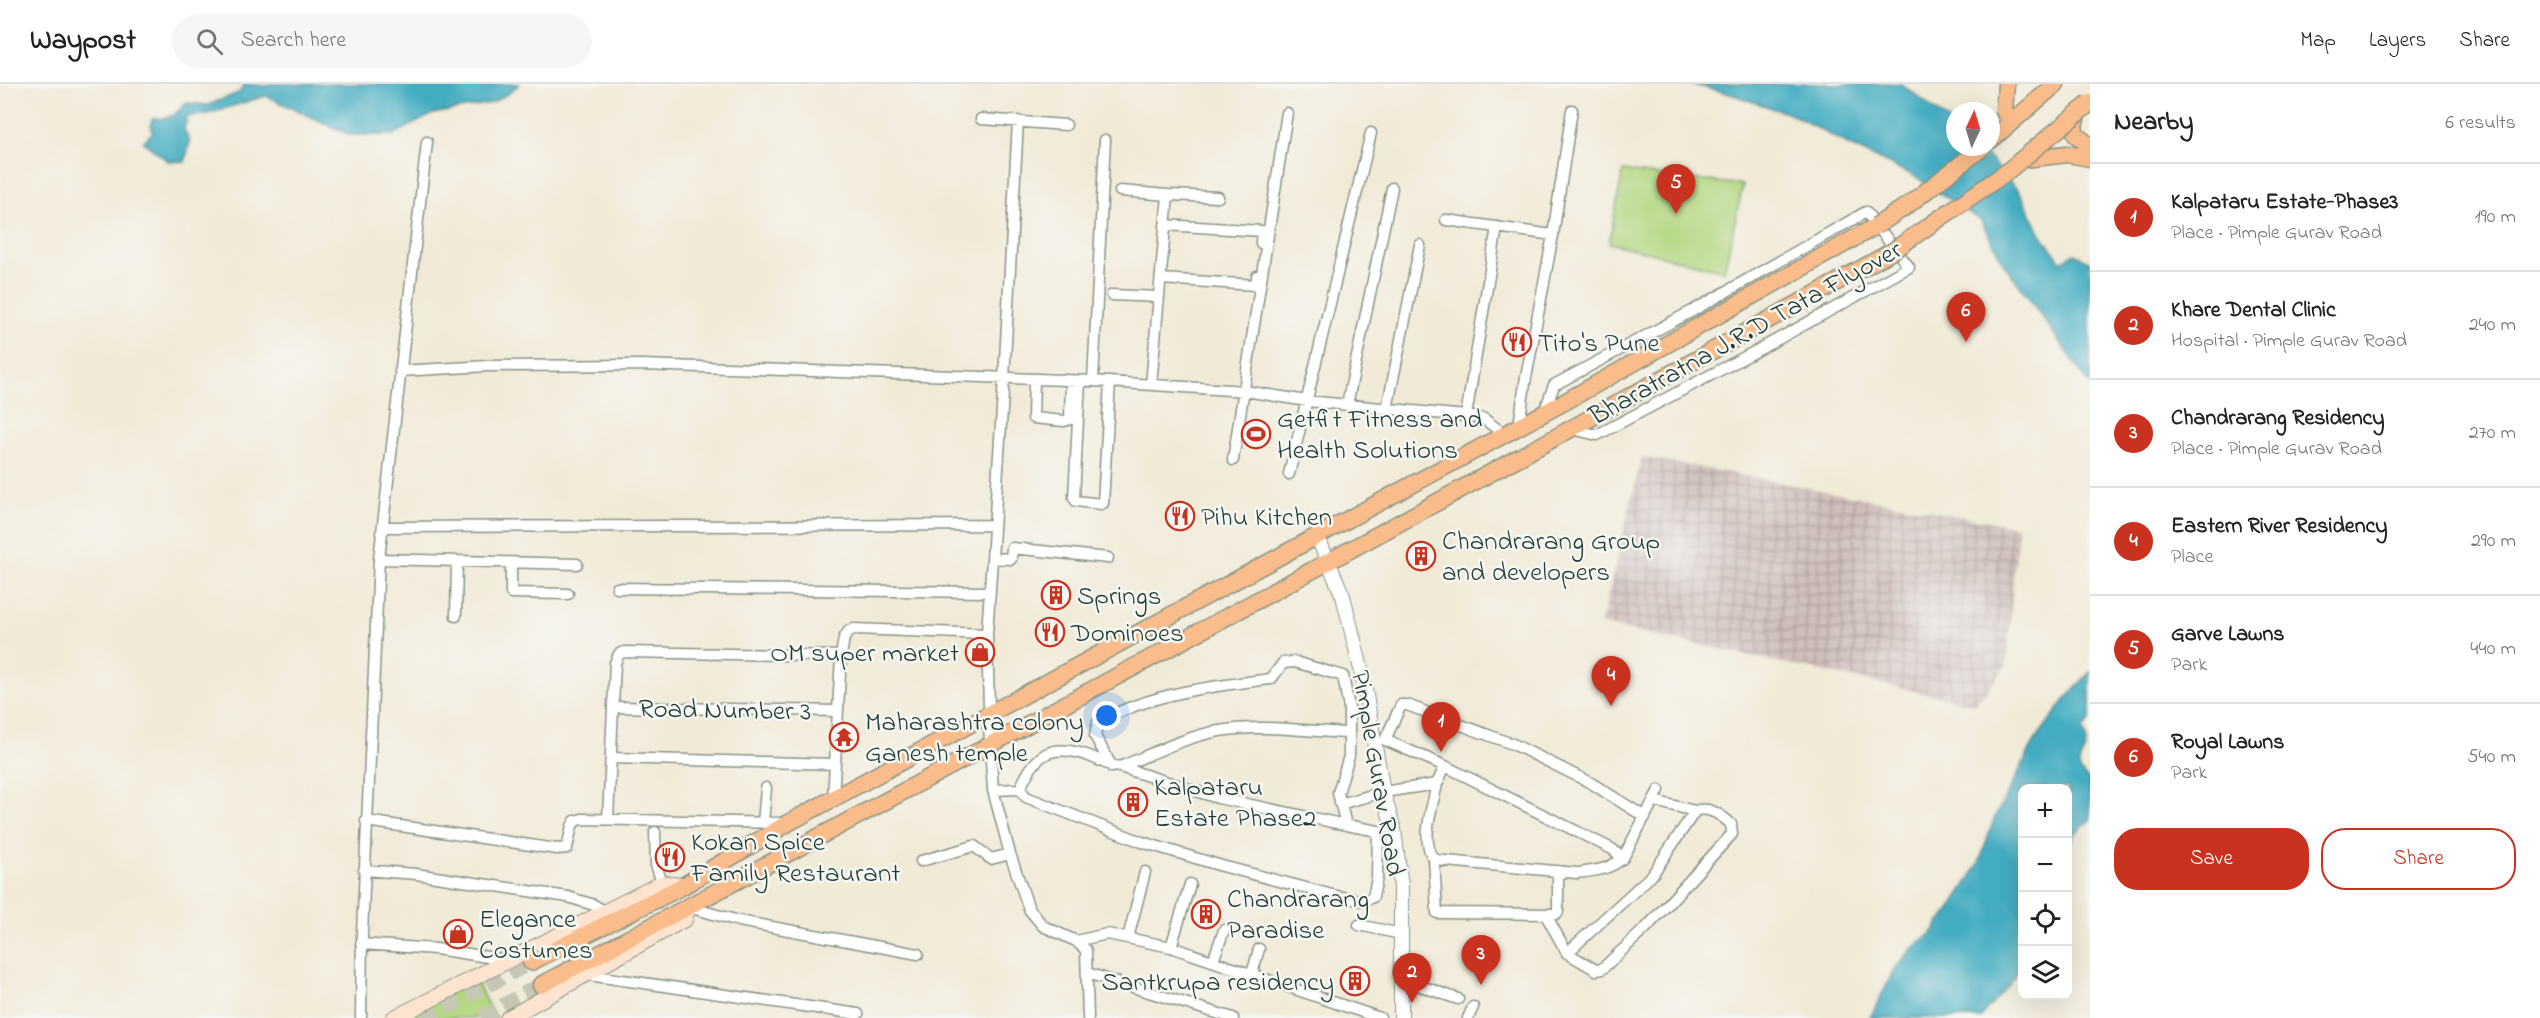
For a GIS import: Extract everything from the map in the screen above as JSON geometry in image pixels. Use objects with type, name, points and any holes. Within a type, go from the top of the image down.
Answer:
[{"type":"main road","points":[[2006,84],[2004,111],[2010,124]]},
{"type":"main road","points":[[2000,132],[2050,85]]},
{"type":"main road","name":"Bharatratna J.R.D Tata Flyover","points":[[541,986],[990,746],[1572,429],[1891,252],[2024,159],[2090,103]]},
{"type":"main road","points":[[2077,115],[2074,126],[2076,135],[2090,146]]},
{"type":"main road","points":[[2024,159],[2067,154],[2090,158]]},
{"type":"main road","name":"Bharatratna J.R.D Tata Flyover","points":[[531,962],[683,886],[833,799],[1544,413],[1876,226],[1908,205],[1971,156]]},
{"type":"main road","points":[[394,1018],[662,884],[683,886]]},
{"type":"main road","points":[[508,1018],[685,920],[688,907]]},
{"type":"street","points":[[400,371],[488,366],[642,365],[1093,381],[1245,391],[1307,401],[1466,416],[1484,419],[1512,430],[1525,383],[1553,235],[1572,110]]},
{"type":"street","points":[[1233,460],[1287,113]]},
{"type":"street","points":[[981,119],[1066,125]]},
{"type":"street","points":[[1018,121],[987,634],[993,790],[1010,854],[1029,909],[1043,926],[1076,941],[1086,950],[1088,1018]]},
{"type":"street","points":[[1289,474],[1371,133]]},
{"type":"street","points":[[361,1018],[364,870],[378,559],[427,141]]},
{"type":"street","points":[[1093,381],[1105,141]]},
{"type":"street","points":[[1347,405],[1392,188]]},
{"type":"street","points":[[1120,191],[1218,197]]},
{"type":"street","points":[[1151,385],[1168,195]]},
{"type":"street","points":[[1544,413],[1554,385],[1694,310],[1866,212],[1909,267],[1760,350],[1597,435],[1572,429]]},
{"type":"street","points":[[1446,220],[1553,235]]},
{"type":"street","points":[[1161,279],[1256,285],[1262,231],[1165,225]]},
{"type":"street","points":[[1466,416],[1497,227]]},
{"type":"street","points":[[1387,409],[1420,245]]},
{"type":"street","points":[[1112,295],[1159,297]]},
{"type":"street","points":[[1034,380],[1033,418],[1064,422],[1070,419],[1075,381]]},
{"type":"street","points":[[1075,381],[1074,498],[1076,501],[1101,504],[1103,503],[1110,382]]},
{"type":"street","points":[[381,533],[386,527],[994,525]]},
{"type":"street","name":"Pimple Gurav Road","points":[[1317,536],[1343,596],[1362,673],[1383,792],[1394,830],[1401,886],[1401,1018]]},
{"type":"street","points":[[992,558],[1011,560],[1012,548],[1108,558]]},
{"type":"street","points":[[378,559],[577,564]]},
{"type":"street","points":[[456,616],[457,561]]},
{"type":"street","points":[[511,562],[511,593],[568,594]]},
{"type":"street","points":[[617,588],[990,592]]},
{"type":"street","points":[[833,799],[841,656],[844,638],[849,631],[854,629],[987,634]]},
{"type":"street","points":[[608,819],[615,663],[620,654],[624,652],[841,656]]},
{"type":"street","points":[[1116,767],[1095,736],[1098,722],[1115,712],[1188,689],[1271,679],[1283,663],[1295,662],[1343,676],[1349,708],[1347,733],[1349,756],[1338,785],[1346,825]]},
{"type":"street","points":[[1623,858],[1612,849],[1446,766],[1385,740],[1401,705],[1407,705],[1515,745],[1591,783],[1645,817]]},
{"type":"street","name":"Road Number 3","points":[[613,707],[837,711]]},
{"type":"street","points":[[1116,767],[1194,737],[1220,731],[1264,729],[1347,733]]},
{"type":"street","points":[[1068,751],[1218,798],[1378,831],[1377,878],[1373,897],[1369,900],[1336,896],[1142,842],[1026,797],[1020,789],[1034,761],[1043,755],[1068,751]]},
{"type":"street","points":[[611,758],[835,764]]},
{"type":"street","points":[[1446,766],[1437,784],[1429,825],[1428,849],[1434,858],[1437,913],[1546,915],[1558,912],[1558,871]]},
{"type":"street","points":[[1340,804],[1383,792],[1437,784]]},
{"type":"street","points":[[763,823],[766,788]]},
{"type":"street","points":[[993,790],[1020,789]]},
{"type":"street","points":[[1434,858],[1577,873],[1598,871],[1615,865],[1623,858],[1659,790]]},
{"type":"street","points":[[1546,915],[1567,953],[1596,970],[1602,969],[1647,927],[1732,834],[1731,824],[1708,809],[1695,811],[1654,801]]},
{"type":"street","points":[[1567,953],[1652,875],[1695,811]]},
{"type":"street","points":[[366,821],[557,849],[567,848],[575,821],[608,819],[788,824]]},
{"type":"street","points":[[655,832],[656,865],[662,884]]},
{"type":"street","points":[[921,861],[975,846],[988,858],[1010,854]]},
{"type":"street","points":[[364,870],[438,877],[568,897],[594,905],[605,912]]},
{"type":"street","points":[[1128,938],[1145,872]]},
{"type":"street","points":[[1171,947],[1190,884]]},
{"type":"street","points":[[688,907],[739,921],[918,954]]},
{"type":"street","points":[[1359,925],[1401,934]]},
{"type":"street","points":[[1213,961],[1224,930]]},
{"type":"street","points":[[1076,941],[1107,934],[1171,947],[1380,1018]]},
{"type":"street","points":[[362,944],[436,949],[511,960]]},
{"type":"street","points":[[1252,974],[1259,949]]},
{"type":"street","points":[[1087,972],[1233,1018]]},
{"type":"street","points":[[588,975],[858,1014]]},
{"type":"street","points":[[1401,979],[1458,999]]},
{"type":"street","points":[[1468,1018],[1473,1007]]},
{"type":"shaded area","points":[[1642,457],[2018,527],[2006,667],[1975,704],[1601,624]]},
{"type":"green space","points":[[1623,171],[1743,185],[1724,271],[1609,243]]},
{"type":"green space","points":[[476,980],[493,1016],[490,1018],[399,1018]]},
{"type":"water","points":[[244,84],[267,86],[269,84],[294,84],[298,86],[299,84],[519,84],[511,92],[492,103],[433,114],[393,135],[350,135],[266,96],[204,115],[188,116],[184,129],[190,142],[185,162],[168,161],[143,142],[152,133],[151,121],[154,118],[172,116],[186,103],[208,105],[240,92]]},
{"type":"water","points":[[1690,84],[1902,84],[1946,119],[1946,156],[1987,156],[2021,194],[2041,234],[2061,262],[2074,253],[2090,262],[2090,385],[2003,262],[1981,221],[1914,176],[1850,146],[1795,116],[1727,93]]},
{"type":"water","points":[[2090,672],[2090,721],[2083,728],[2086,747],[2079,765],[2083,774],[2090,780],[2090,820],[2072,839],[2072,784],[2018,784],[2018,970],[2014,979],[1980,1018],[1870,1018],[1894,970],[1911,950],[1932,933],[1951,908],[1979,863],[1994,819],[2036,739],[2065,700]]},
{"type":"tunnel","points":[[424,1018],[531,962]]},
{"type":"tunnel","points":[[482,1018],[541,985]]},
{"type":"place","name":"Garve Lawns","points":[[1676,214]]},
{"type":"place","name":"Tito's Pune","points":[[1517,342]]},
{"type":"place","name":"Royal Lawns","points":[[1966,342]]},
{"type":"place","name":"Getfit Fitness and Health Solutions","points":[[1256,434]]},
{"type":"place","name":"Pihu Kitchen","points":[[1180,516]]},
{"type":"place","name":"Chandrarang Group and developers","points":[[1421,556]]},
{"type":"place","name":"Springs","points":[[1056,595]]},
{"type":"place","name":"Dominoes","points":[[1050,632]]},
{"type":"place","name":"OM super market","points":[[980,652]]},
{"type":"place","name":"Eastern River Residency","points":[[1611,706]]},
{"type":"place","name":"Maharashtra colony Ganesh temple","points":[[844,737]]},
{"type":"place","name":"Kalpataru Estate-Phase3","points":[[1441,752]]},
{"type":"place","name":"Kalpataru Estate Phase2","points":[[1133,802]]},
{"type":"place","name":"Kokan Spice Family Restaurant","points":[[670,857]]},
{"type":"place","name":"Chandrarang Paradise","points":[[1206,914]]},
{"type":"place","name":"Elegance Costumes","points":[[458,934]]},
{"type":"place","name":"Santkrupa residency","points":[[1355,981]]},
{"type":"place","name":"Chandrarang Residency","points":[[1481,985]]},
{"type":"place","name":"Khare Dental Clinic","points":[[1412,1003]]}]
